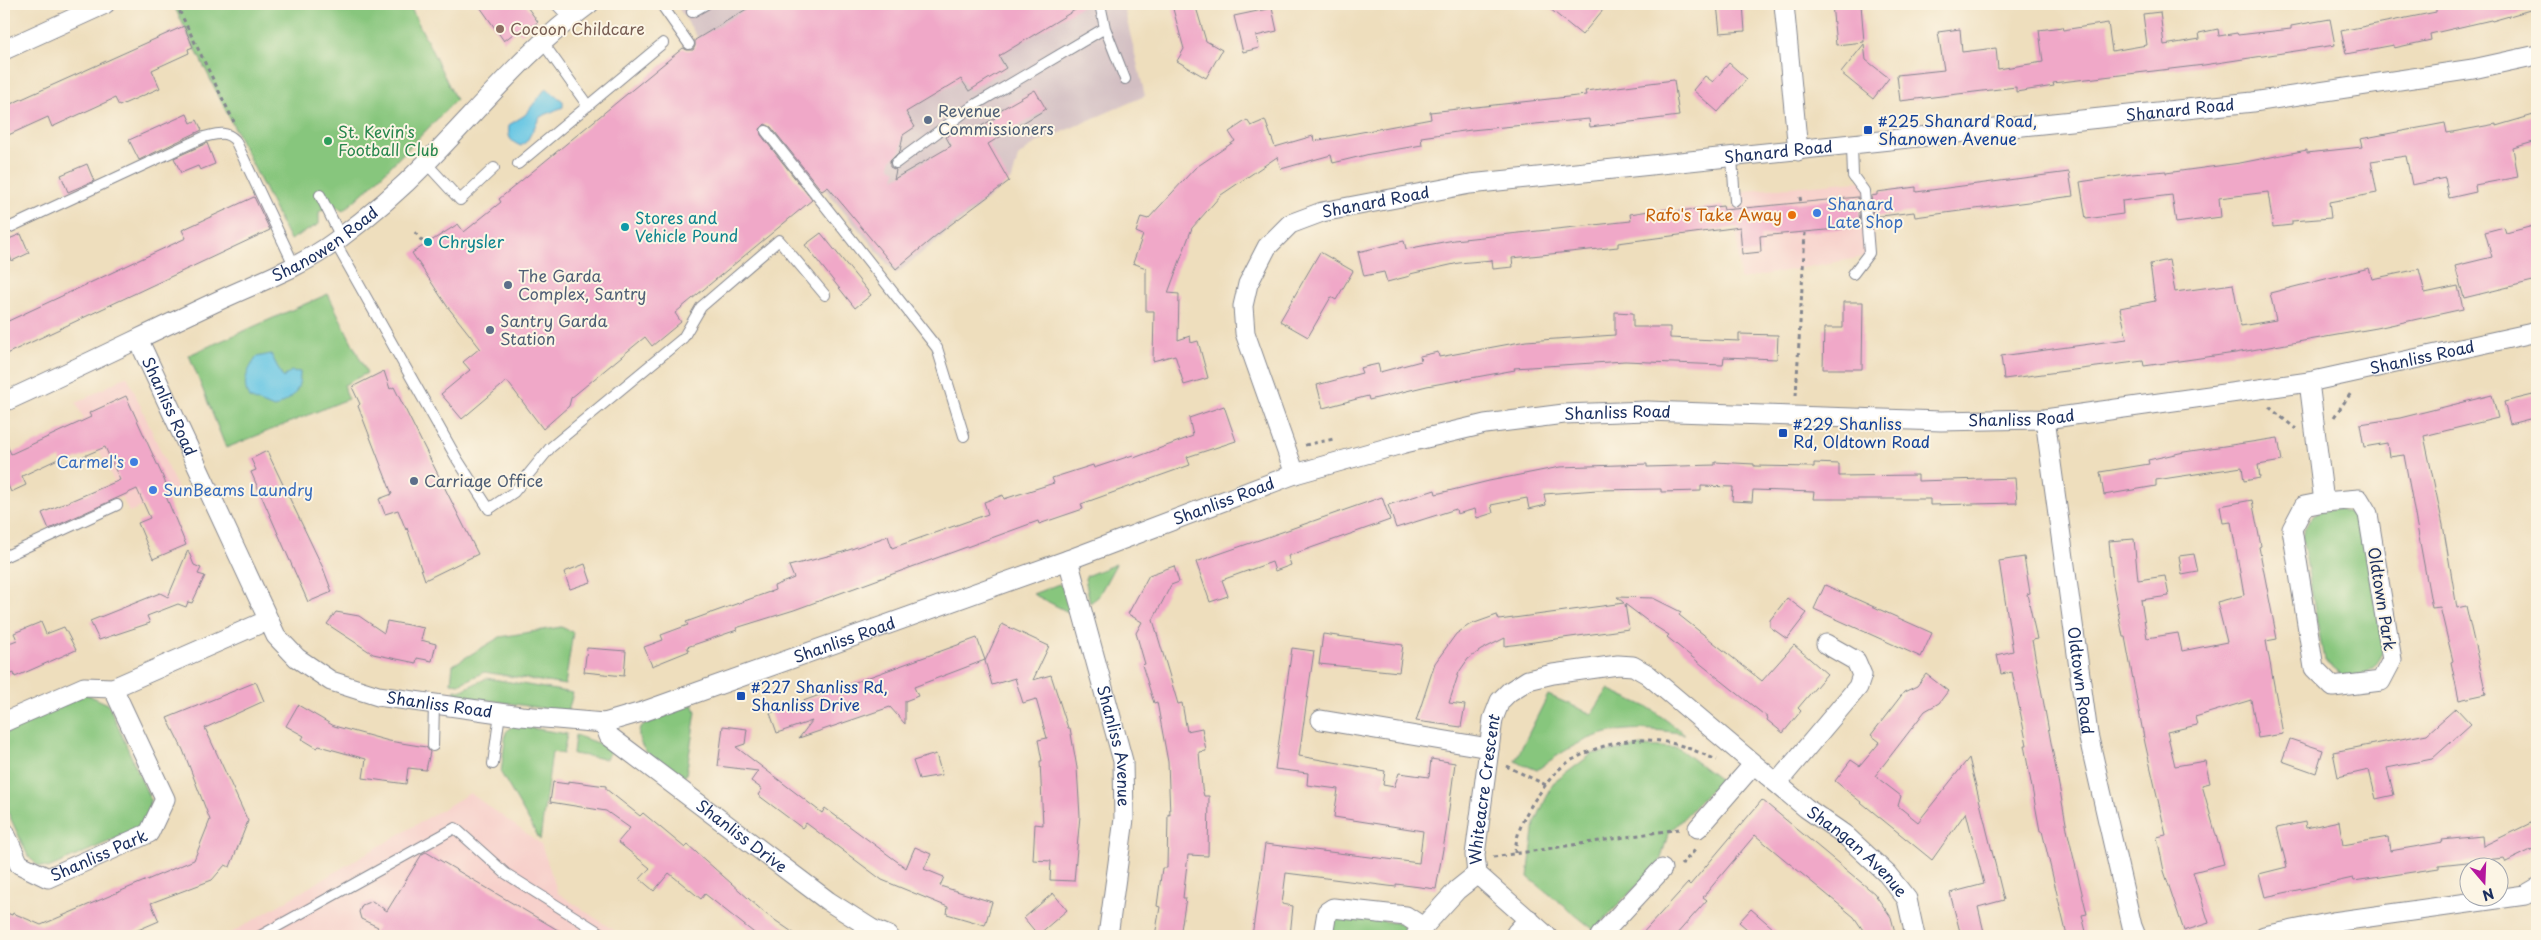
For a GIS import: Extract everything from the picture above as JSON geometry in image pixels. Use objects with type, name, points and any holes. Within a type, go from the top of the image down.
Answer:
[{"type":"street","points":[[4,50],[105,4]]},
{"type":"street","name":"Shanowen Road","points":[[4,402],[139,341],[222,299],[295,267],[338,239],[426,164],[481,104],[543,43],[569,18],[589,4]]},
{"type":"street","points":[[1784,4],[1798,151]]},
{"type":"street","name":"Shanard Road","points":[[1295,474],[1245,333],[1243,306],[1248,284],[1267,247],[1290,224],[1322,212],[1360,203],[1470,184],[1852,146],[2253,102],[2473,69],[2537,55]]},
{"type":"street","name":"Shanliss Road","points":[[139,341],[268,620],[276,636],[297,658],[330,682],[378,696],[500,713],[604,723],[654,708],[1068,560],[1295,474],[1405,443],[1485,424],[1564,414],[1647,411],[1921,421],[2045,419],[2309,382],[2537,332]]},
{"type":"street","points":[[2309,382],[2324,502]]},
{"type":"street","name":"Oldtown Road","points":[[2045,419],[2088,734],[2136,936]]},
{"type":"street","name":"Oldtown Park","points":[[2359,499],[2368,514],[2392,660],[2381,681],[2333,687],[2314,668],[2292,528],[2304,506],[2324,502],[2359,499]]},
{"type":"street","name":"Shanliss Avenue","points":[[1068,560],[1123,761],[1124,819],[1108,936]]},
{"type":"street","points":[[4,722],[84,687],[114,688],[268,620]]},
{"type":"street","points":[[1776,783],[1858,688],[1862,675],[1856,661],[1826,644]]},
{"type":"street","name":"Whiteacre Crescent","points":[[1547,936],[1477,874],[1475,855],[1494,756],[1493,719],[1500,701],[1509,692],[1528,680],[1553,674],[1618,665],[1633,666],[1647,674],[1776,783]]},
{"type":"street","name":"Shanliss Park","points":[[4,831],[20,864],[48,878],[149,832],[165,799],[114,688]]},
{"type":"street","points":[[1321,720],[1494,756]]},
{"type":"street","name":"Shanliss Drive","points":[[604,723],[609,736],[828,901],[872,929],[889,936]]},
{"type":"street","points":[[1690,828],[1753,765]]},
{"type":"street","name":"Shangan Avenue","points":[[1776,783],[1806,808],[1845,835],[1888,874],[1906,899],[1915,936]]},
{"type":"street","points":[[1600,936],[1662,870]]},
{"type":"street","points":[[1322,936],[1327,912],[1333,908],[1406,916],[1419,932],[1457,890],[1477,874]]},
{"type":"street","points":[[2264,936],[2333,922],[2525,895],[2537,888]]},
{"type":"street","points":[[1516,933],[1529,919]]},
{"type":"lane","points":[[556,4],[569,18]]},
{"type":"lane","points":[[661,4],[689,44]]},
{"type":"lane","points":[[692,12],[706,4]]},
{"type":"lane","points":[[1100,4],[1105,28],[1125,79]]},
{"type":"lane","points":[[896,164],[973,106],[1105,28]]},
{"type":"lane","points":[[543,43],[588,106]]},
{"type":"lane","points":[[518,164],[663,43]]},
{"type":"lane","points":[[766,131],[937,348],[964,436]]},
{"type":"lane","points":[[4,230],[204,137],[221,133],[229,134],[236,140],[295,267]]},
{"type":"lane","points":[[1852,146],[1853,176],[1864,191],[1869,253],[1852,274]]},
{"type":"lane","points":[[1732,158],[1735,201]]},
{"type":"lane","points":[[426,164],[460,200],[494,168]]},
{"type":"lane","points":[[320,195],[338,239],[457,460],[490,510],[514,492],[550,448],[683,338],[701,307],[779,240],[825,295]]},
{"type":"lane","points":[[4,557],[117,505]]},
{"type":"lane","points":[[433,746],[434,704]]},
{"type":"lane","points":[[493,764],[500,713]]},
{"type":"lane","points":[[260,936],[455,828],[505,873],[605,936]]},
{"type":"path","points":[[176,4],[236,125]]},
{"type":"path","points":[[1800,197],[1801,203]]},
{"type":"path","points":[[415,232],[425,245]]},
{"type":"path","points":[[1796,396],[1805,233]]},
{"type":"path","points":[[1301,446],[1334,439]]},
{"type":"path","points":[[1515,853],[1528,809],[1546,785],[1573,759],[1596,748],[1621,742],[1643,740],[1666,741],[1718,760],[1724,753]]},
{"type":"path","points":[[1494,756],[1507,766],[1546,785]]},
{"type":"path","points":[[1487,858],[1690,828],[1699,846],[1672,874],[1662,870]]},
{"type":"shaded area","name":"Revenue Commissioners","points":[[676,4],[1123,4],[1145,96],[1034,144],[1018,157],[1012,179],[896,274],[698,38]]},
{"type":"shaded area","points":[[1871,180],[1875,255],[1740,279],[1734,192]]},
{"type":"shaded area","points":[[127,376],[179,492],[129,512],[76,403]]},
{"type":"shaded area","points":[[470,793],[541,844],[558,893],[622,936],[226,936]]},
{"type":"green space","name":"St. Kevin's Football Club","points":[[173,4],[409,4],[456,100],[374,183],[343,211],[332,204],[319,212],[319,224],[290,240]]},
{"type":"green space","points":[[328,294],[367,373],[344,385],[348,399],[226,448],[189,355]]},
{"type":"green space","points":[[2340,509],[2353,515],[2362,525],[2384,651],[2373,668],[2359,675],[2344,676],[2324,660],[2302,537],[2307,523],[2315,515],[2325,511]]},
{"type":"green space","points":[[1116,564],[1098,597],[1090,603],[1086,576]]},
{"type":"green space","points":[[1059,584],[1067,591],[1071,610],[1068,612],[1033,594]]},
{"type":"green space","points":[[561,627],[573,632],[565,685],[484,672],[459,684],[451,683],[453,665],[500,637]]},
{"type":"green space","points":[[487,678],[573,693],[568,712],[454,695],[455,690],[460,691]]},
{"type":"green space","points":[[1608,689],[1651,709],[1685,734],[1662,731],[1623,730],[1606,733],[1573,746],[1537,770],[1515,761],[1548,695],[1592,714]]},
{"type":"green space","points":[[86,694],[108,704],[150,799],[149,813],[136,830],[48,868],[37,865],[28,856],[4,804],[4,734]]},
{"type":"green space","points":[[693,704],[696,712],[686,775],[682,778],[645,751],[639,736],[640,727]]},
{"type":"green space","points":[[513,725],[567,734],[563,754],[552,752],[540,840],[501,773],[506,732]]},
{"type":"green space","points":[[575,735],[603,745],[611,751],[606,759],[573,754]]},
{"type":"green space","points":[[1642,746],[1678,748],[1720,780],[1668,834],[1660,862],[1594,930],[1528,877],[1535,823],[1553,783],[1592,754]]},
{"type":"green space","points":[[1339,914],[1402,924],[1405,931],[1404,936],[1330,936],[1332,918]]},
{"type":"water","points":[[546,88],[563,101],[563,107],[540,117],[527,141],[521,146],[510,138],[509,125],[525,115]]},
{"type":"water","points":[[271,354],[283,378],[291,371],[300,372],[297,390],[290,398],[274,408],[249,398],[246,387],[248,371],[257,357]]},
{"type":"building","points":[[478,4],[525,4],[538,22],[521,34],[518,30],[504,41]]},
{"type":"building","points":[[755,4],[1085,4],[999,56],[1006,68],[969,91],[961,79],[906,112],[915,127],[903,135],[900,151],[890,161],[890,167],[896,170],[894,179],[951,146],[946,137],[960,128],[964,136],[995,118],[993,114],[1035,90],[1046,109],[988,144],[1009,181],[938,234],[896,269],[828,187],[822,191],[771,127],[765,124],[760,129],[761,135],[812,200],[675,313],[681,322],[652,346],[645,337],[571,398],[569,406],[543,429],[507,381],[462,419],[441,394],[470,370],[463,362],[480,348],[447,306],[412,253],[458,224],[464,232],[501,202],[499,199],[683,48],[693,50],[695,40]]},
{"type":"building","points":[[1195,4],[1206,41],[1222,50],[1206,78],[1177,61],[1184,49],[1173,9]]},
{"type":"building","points":[[1544,4],[1608,4],[1582,35]]},
{"type":"building","points":[[1717,4],[1743,4],[1745,31],[1720,33]]},
{"type":"building","points":[[1832,4],[1861,4],[1864,42],[1836,45]]},
{"type":"building","points":[[2454,4],[2536,4],[2537,8],[2492,21],[2430,34],[2431,40],[2394,48],[2394,45],[2346,54],[2341,31],[2436,12],[2436,8]]},
{"type":"building","points":[[1272,8],[1277,31],[1256,36],[1259,48],[1243,52],[1234,16]]},
{"type":"building","points":[[2160,12],[2164,45],[2200,39],[2199,33],[2218,29],[2219,36],[2237,33],[2238,35],[2291,29],[2291,26],[2330,19],[2335,45],[2204,65],[2053,83],[2054,86],[2016,92],[2016,87],[1900,101],[1897,75],[1944,70],[1938,32],[1960,29],[1962,52],[1996,48],[1998,69],[2043,62],[2039,30],[2062,27],[2063,30],[2108,23],[2112,51],[2147,45],[2143,14]]},
{"type":"building","points":[[184,26],[193,47],[188,49],[189,53],[152,70],[160,88],[119,106],[115,98],[52,127],[48,117],[4,137],[4,107]]},
{"type":"building","points":[[1864,44],[1866,60],[1889,78],[1873,99],[1841,73]]},
{"type":"building","points":[[1729,63],[1747,79],[1718,112],[1693,90],[1705,76],[1713,82]]},
{"type":"building","points":[[1674,80],[1679,116],[1590,127],[1589,119],[1471,130],[1421,137],[1422,145],[1333,163],[1331,155],[1281,169],[1277,157],[1221,195],[1192,228],[1168,293],[1179,294],[1178,340],[1190,336],[1191,343],[1198,341],[1208,378],[1184,385],[1175,355],[1153,361],[1154,311],[1146,311],[1146,268],[1133,263],[1143,235],[1136,232],[1141,217],[1148,219],[1195,168],[1235,141],[1229,132],[1247,120],[1251,126],[1265,120],[1275,147],[1313,136],[1314,141],[1431,119],[1430,112],[1586,95],[1585,91]]},
{"type":"building","points":[[187,114],[191,123],[197,120],[202,130],[139,160],[129,140]]},
{"type":"building","points":[[2537,114],[2537,141],[2513,148],[2518,177],[2475,185],[2476,192],[2449,198],[2445,178],[2412,185],[2406,156],[2371,161],[2377,193],[2329,202],[2331,218],[2292,221],[2292,225],[2273,227],[2268,192],[2219,198],[2221,217],[2176,223],[2172,195],[2122,201],[2123,214],[2086,219],[2080,182],[2132,174],[2166,171],[2166,173],[2240,163],[2307,150],[2307,153],[2362,147],[2360,139],[2445,123],[2447,133],[2496,124],[2496,126]]},
{"type":"building","points":[[207,143],[215,164],[200,170],[198,166],[181,173],[174,158]]},
{"type":"building","points":[[87,164],[94,181],[68,192],[61,175]]},
{"type":"building","points":[[2069,172],[2073,196],[1915,217],[1914,212],[1873,217],[1871,196],[1877,195],[1877,192],[1916,187],[1916,192]]},
{"type":"building","points":[[254,197],[270,230],[4,355],[4,323],[186,238],[182,230]]},
{"type":"building","points":[[1858,197],[1860,227],[1760,236],[1761,252],[1742,254],[1740,227],[1618,243],[1618,247],[1512,258],[1513,267],[1493,269],[1492,260],[1459,263],[1410,274],[1410,276],[1387,282],[1384,272],[1364,276],[1358,252],[1404,241],[1406,249],[1454,240],[1631,221],[1630,214],[1649,211],[1669,209],[1670,212],[1723,206],[1724,210]]},
{"type":"building","points":[[2537,225],[2537,280],[2464,298],[2455,266],[2492,257],[2485,232],[2504,227],[2506,233]]},
{"type":"building","points":[[821,233],[871,295],[855,308],[805,245]]},
{"type":"building","points":[[21,234],[29,253],[12,261],[4,241]]},
{"type":"building","points":[[1320,252],[1353,271],[1336,300],[1331,297],[1308,337],[1280,321]]},
{"type":"building","points":[[2169,260],[2175,292],[2233,284],[2241,326],[2276,320],[2270,293],[2369,268],[2372,279],[2419,269],[2425,293],[2458,286],[2463,309],[2377,328],[2235,353],[2144,366],[2143,361],[2004,379],[2001,356],[2127,339],[2120,308],[2155,301],[2150,264]]},
{"type":"building","points":[[1843,302],[1863,302],[1862,369],[1823,369],[1824,328],[1843,328]]},
{"type":"building","points":[[1615,312],[1633,313],[1633,327],[1670,327],[1670,338],[1739,341],[1739,334],[1778,335],[1777,359],[1724,357],[1723,365],[1625,361],[1514,368],[1515,370],[1427,386],[1369,400],[1368,396],[1323,408],[1317,385],[1362,373],[1360,368],[1378,364],[1380,372],[1421,361],[1420,356],[1438,352],[1439,357],[1526,341],[1615,335]]},
{"type":"building","name":"Carriage Office","points":[[384,371],[390,389],[394,387],[478,554],[425,580],[407,528],[406,530],[398,510],[385,514],[379,499],[392,494],[358,406],[360,404],[352,387]]},
{"type":"building","points":[[2537,394],[2537,417],[2510,424],[2504,402]]},
{"type":"building","points":[[2492,395],[2498,418],[2424,436],[2443,525],[2457,608],[2466,606],[2486,694],[2459,700],[2451,662],[2453,661],[2440,607],[2432,608],[2404,455],[2389,457],[2387,443],[2364,447],[2360,424],[2400,418]]},
{"type":"building","points":[[126,396],[163,477],[169,492],[165,494],[186,545],[153,559],[138,523],[150,518],[137,489],[49,529],[42,513],[120,480],[105,447],[63,465],[60,458],[22,476],[26,485],[11,492],[7,483],[4,485],[4,438],[11,454],[91,417],[89,413]]},
{"type":"building","points":[[1224,406],[1236,441],[1187,457],[1190,465],[1081,504],[1083,509],[1039,524],[1038,521],[794,610],[736,628],[737,630],[687,647],[689,651],[652,666],[644,647],[663,640],[661,635],[688,625],[686,622],[775,590],[774,586],[794,578],[789,566],[843,552],[888,536],[892,548],[988,514],[984,502],[1003,495],[1004,499],[1054,483],[1052,478],[1093,465],[1094,468],[1133,455],[1134,458],[1193,436],[1189,418]]},
{"type":"building","points":[[2278,438],[2282,461],[2258,465],[2260,478],[2244,481],[2242,467],[2156,480],[2156,486],[2104,495],[2100,472],[2149,464],[2148,460],[2184,452]]},
{"type":"building","points":[[267,451],[323,568],[332,592],[308,602],[251,472],[256,470],[251,459]]},
{"type":"building","points":[[1715,462],[1754,464],[1754,466],[1814,467],[1814,463],[1839,464],[1839,476],[1918,475],[1918,481],[2015,478],[2017,503],[1930,505],[1930,499],[1813,499],[1814,492],[1753,490],[1752,502],[1732,501],[1733,487],[1701,486],[1701,491],[1661,492],[1661,489],[1597,490],[1544,494],[1546,505],[1529,509],[1527,498],[1491,505],[1493,513],[1477,518],[1475,509],[1457,514],[1456,509],[1396,528],[1388,505],[1435,490],[1436,494],[1560,467],[1647,464],[1647,467],[1715,465]]},
{"type":"building","points":[[1382,497],[1390,520],[1288,556],[1291,565],[1275,571],[1272,562],[1222,580],[1228,596],[1210,602],[1196,562]]},
{"type":"building","points":[[2252,500],[2277,639],[2266,641],[2283,734],[2258,738],[2251,700],[2195,717],[2197,725],[2167,732],[2175,766],[2205,761],[2210,783],[2202,785],[2224,864],[2193,872],[2209,923],[2184,931],[2164,871],[2157,837],[2166,835],[2145,743],[2125,637],[2123,637],[2113,584],[2109,541],[2134,539],[2138,580],[2165,576],[2169,596],[2141,600],[2147,638],[2178,633],[2182,651],[2227,642],[2217,602],[2244,595],[2231,522],[2223,523],[2220,506]]},
{"type":"building","points":[[188,550],[194,565],[201,568],[198,574],[205,576],[192,603],[188,602],[186,607],[178,604],[147,616],[150,623],[99,640],[90,621],[160,593],[168,597]]},
{"type":"building","points":[[2194,554],[2198,572],[2182,575],[2179,556]]},
{"type":"building","points":[[2024,557],[2030,593],[2027,594],[2037,639],[2032,640],[2068,834],[2087,914],[2082,915],[2087,936],[2067,936],[2042,831],[2040,831],[2024,745],[2027,745],[2012,672],[2001,674],[1997,655],[2013,651],[1999,561]]},
{"type":"building","points":[[585,564],[591,582],[570,589],[564,572]]},
{"type":"building","points":[[1174,566],[1179,582],[1171,585],[1153,620],[1178,704],[1182,703],[1187,731],[1202,728],[1206,751],[1199,752],[1202,788],[1204,796],[1209,796],[1208,856],[1188,855],[1183,898],[1186,898],[1180,936],[1155,936],[1160,907],[1157,906],[1162,868],[1167,868],[1168,814],[1170,815],[1168,762],[1157,702],[1154,703],[1142,665],[1145,664],[1136,633],[1142,622],[1128,614],[1149,575]]},
{"type":"building","points":[[1825,585],[1932,633],[1921,657],[1814,609]]},
{"type":"building","points":[[1617,597],[1653,598],[1681,612],[1679,615],[1762,681],[1794,645],[1827,674],[1798,708],[1801,711],[1783,733],[1767,720],[1768,718],[1667,637],[1669,635],[1625,604],[1629,629],[1505,646],[1505,638],[1481,650],[1468,659],[1459,672],[1449,703],[1465,705],[1461,727],[1416,721],[1435,663],[1456,634],[1469,625],[1497,615],[1499,620],[1624,603]]},
{"type":"building","points":[[1787,598],[1807,613],[1787,639],[1770,627],[1770,620]]},
{"type":"building","points":[[336,612],[359,616],[384,633],[387,621],[424,628],[421,640],[436,644],[432,661],[417,658],[416,663],[373,654],[327,624]]},
{"type":"building","points":[[41,622],[46,634],[64,627],[76,650],[15,677],[14,673],[4,677],[4,645],[17,640],[14,633]]},
{"type":"building","points":[[1002,624],[1049,646],[1033,680],[1051,675],[1068,728],[1070,728],[1077,768],[1080,816],[1074,881],[1050,880],[1051,861],[1033,860],[1035,824],[1043,825],[1040,761],[1042,761],[1038,740],[1047,738],[1036,699],[1023,703],[1015,678],[992,685],[985,661]]},
{"type":"building","points":[[1323,634],[1403,645],[1399,672],[1319,664]]},
{"type":"building","points":[[977,638],[985,660],[914,687],[918,696],[905,701],[905,724],[890,707],[799,738],[812,721],[777,733],[770,713]]},
{"type":"building","points":[[587,648],[626,651],[624,676],[584,672]]},
{"type":"building","points":[[1292,648],[1314,651],[1299,756],[1385,771],[1383,785],[1394,787],[1399,773],[1429,777],[1431,759],[1455,763],[1446,832],[1436,889],[1396,884],[1396,887],[1286,873],[1282,904],[1293,906],[1290,936],[1252,936],[1265,844],[1419,863],[1423,831],[1334,817],[1338,789],[1307,785],[1308,773],[1275,769]]},
{"type":"building","points":[[1926,674],[1948,691],[1939,703],[1925,711],[1875,776],[1901,796],[1898,806],[1918,822],[1969,758],[2004,900],[1978,907],[1985,936],[1961,936],[1950,893],[1984,884],[1966,812],[1932,860],[1835,781],[1851,760],[1860,766],[1880,742],[1871,735],[1904,692],[1917,686]]},
{"type":"building","points":[[256,682],[264,701],[205,728],[248,821],[230,867],[225,865],[212,880],[151,903],[159,921],[124,936],[4,936],[4,912],[12,915],[13,913],[41,925],[194,860],[210,820],[183,750],[167,718]]},
{"type":"building","points":[[298,705],[334,726],[389,741],[426,747],[430,752],[426,770],[408,768],[406,784],[363,778],[366,759],[319,746],[317,748],[302,739],[304,736],[286,726]]},
{"type":"building","points":[[2456,708],[2471,724],[2432,759],[2387,768],[2394,795],[2376,799],[2369,770],[2338,777],[2333,752],[2427,734]]},
{"type":"building","points":[[723,726],[747,729],[745,744],[736,747],[822,813],[825,808],[906,868],[915,847],[931,854],[924,869],[944,877],[940,886],[992,902],[985,925],[947,914],[948,907],[882,880],[806,823],[802,828],[758,795],[762,789],[751,781],[758,771],[718,766]]},
{"type":"building","points":[[2290,739],[2323,750],[2316,773],[2282,761]]},
{"type":"building","points":[[936,754],[942,775],[919,779],[913,761]]},
{"type":"building","points":[[568,781],[606,786],[606,789],[640,816],[643,813],[685,848],[688,845],[766,914],[798,936],[758,936],[705,894],[701,899],[669,873],[654,891],[640,879],[650,868],[618,842],[630,828],[606,811],[550,802],[553,782],[568,784]]},
{"type":"building","points":[[1762,800],[1874,893],[1891,917],[1896,936],[1867,936],[1854,917],[1755,835],[1703,897],[1707,900],[1675,936],[1640,936],[1688,883],[1690,885]]},
{"type":"building","points":[[2537,820],[2537,847],[2508,861],[2508,858],[2458,858],[2458,863],[2439,865],[2439,868],[2354,881],[2353,878],[2265,897],[2259,874],[2287,867],[2277,828],[2305,822],[2306,828],[2339,821],[2343,845],[2388,837],[2390,851],[2443,842],[2442,840],[2482,836],[2483,846]]},
{"type":"building","points":[[426,852],[568,936],[372,936],[378,927],[361,919],[359,912],[362,905],[372,901],[387,911],[422,854]]},
{"type":"building","points":[[1053,893],[1067,910],[1038,935],[1024,918]]},
{"type":"building","points":[[1751,909],[1782,936],[1755,936],[1739,922]]},
{"type":"place","name":"Cocoon Childcare","points":[[500,29]]},
{"type":"place","name":"Revenue Commissioners","points":[[928,120]]},
{"type":"place","name":"#225 Shanard Road, Shanowen Avenue","points":[[1868,130]]},
{"type":"place","name":"St. Kevin's Football Club","points":[[328,141]]},
{"type":"place","name":"Shanard Late Shop","points":[[1817,213]]},
{"type":"place","name":"Rafo's Take Away","points":[[1792,215]]},
{"type":"place","name":"Stores and Vehicle Pound","points":[[625,227]]},
{"type":"place","name":"Chrysler","points":[[428,242]]},
{"type":"place","name":"The Garda Complex, Santry","points":[[508,285]]},
{"type":"place","name":"Santry Garda Station","points":[[490,330]]},
{"type":"place","name":"#229 Shanliss Rd, Oldtown Road","points":[[1783,433]]},
{"type":"place","name":"Carmel's","points":[[134,462]]},
{"type":"place","name":"Carriage Office","points":[[414,481]]},
{"type":"place","name":"SunBeams Laundry","points":[[153,490]]},
{"type":"place","name":"#227 Shanliss Rd, Shanliss Drive","points":[[741,696]]}]
